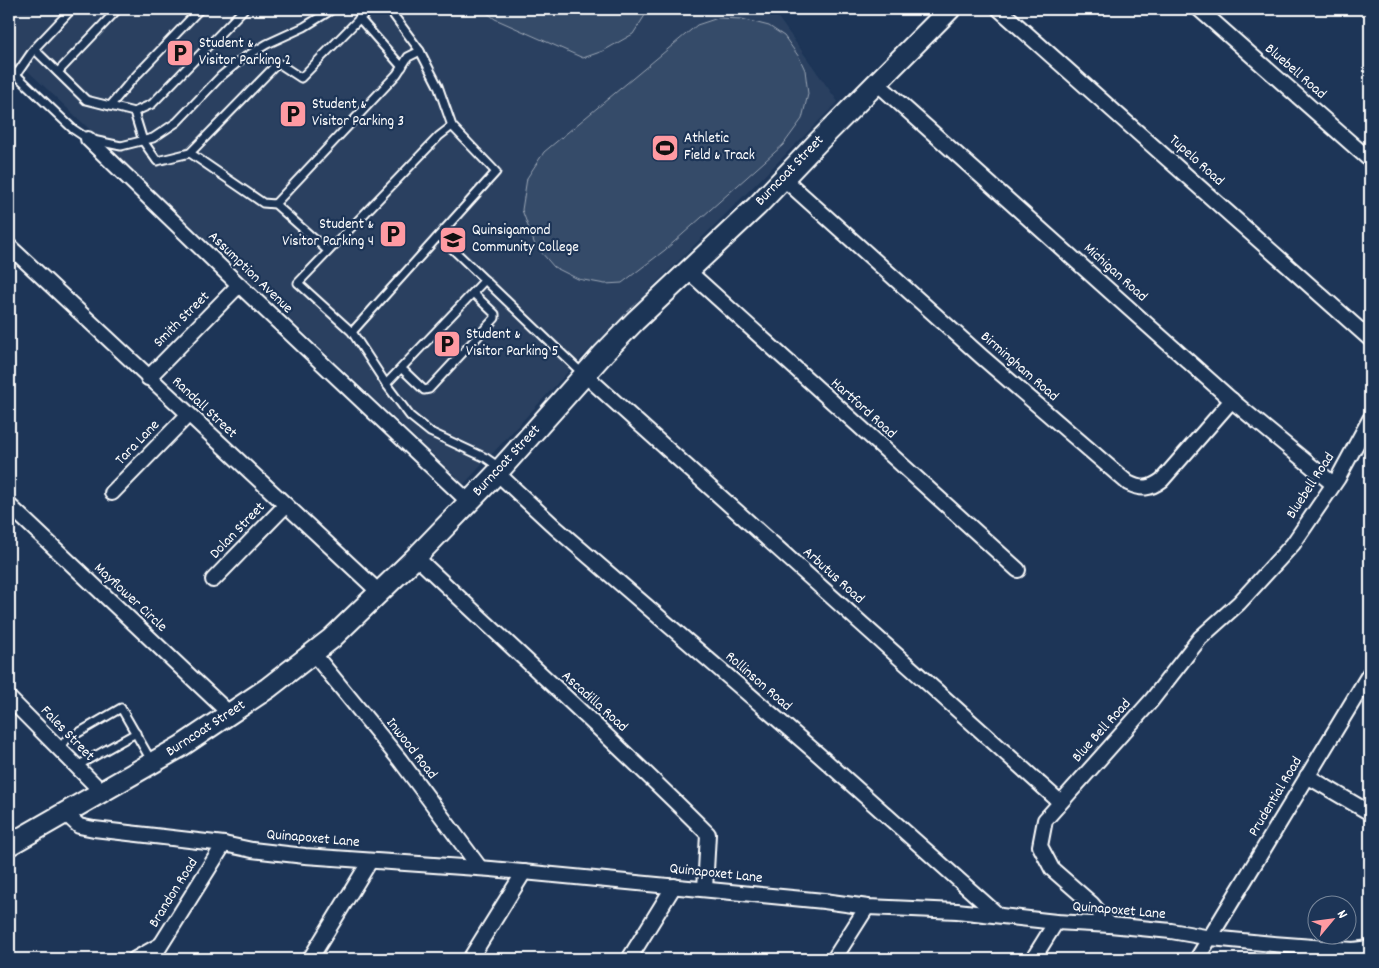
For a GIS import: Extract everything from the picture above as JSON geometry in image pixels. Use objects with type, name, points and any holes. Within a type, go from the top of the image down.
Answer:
[{"type":"main road","name":"Burncoat Street","points":[[9,845],[153,763],[230,714],[331,639],[416,557],[499,471],[584,375],[635,321],[757,206],[946,10]]},
{"type":"street","name":"Tupelo Road","points":[[999,9],[1370,339]]},
{"type":"street","name":"Bluebell Road","points":[[1199,9],[1370,160]]},
{"type":"street","name":"Michigan Road","points":[[877,83],[1232,400],[1333,484]]},
{"type":"street","name":"Assumption Avenue","points":[[88,140],[469,502]]},
{"type":"street","name":"Birmingham Road","points":[[783,178],[982,357],[1128,484],[1144,488],[1155,485],[1162,480],[1232,400]]},
{"type":"street","name":"Randall Street","points":[[9,246],[378,592]]},
{"type":"street","name":"Hartford Road","points":[[688,271],[1018,570]]},
{"type":"street","name":"Smith Street","points":[[148,378],[240,285]]},
{"type":"street","name":"Arbutus Road","points":[[584,375],[1060,802]]},
{"type":"street","name":"Tara Lane","points":[[112,493],[188,415]]},
{"type":"street","name":"Bluebell Road","points":[[1273,566],[1293,544],[1333,484],[1370,419]]},
{"type":"street","name":"Rollinson Road","points":[[499,471],[556,528],[819,755],[998,915]]},
{"type":"street","name":"Mayflower Circle","points":[[9,505],[230,714]]},
{"type":"street","name":"Dolan Street","points":[[213,580],[286,505]]},
{"type":"street","name":"Ascadilla Road","points":[[416,557],[642,768],[708,834],[704,889]]},
{"type":"street","name":"Blue Bell Road","points":[[1110,925],[1092,904],[1052,869],[1040,846],[1045,820],[1151,701],[1200,638],[1239,603],[1273,566]]},
{"type":"street","name":"Inwood Road","points":[[313,653],[400,760],[480,868]]},
{"type":"street","name":"Prudential Road","points":[[1197,959],[1370,673]]},
{"type":"street","name":"Fales Street","points":[[9,698],[102,792]]},
{"type":"street","points":[[1307,776],[1370,813]]},
{"type":"street","name":"Quinapoxet Lane","points":[[65,813],[79,826],[87,828],[224,844],[252,850],[305,856],[480,868],[704,889],[868,907],[957,911],[1056,922],[1171,931],[1211,938],[1363,952]]},
{"type":"street","name":"Brandon Road","points":[[152,959],[224,844]]},
{"type":"street","points":[[310,959],[370,861]]},
{"type":"street","points":[[470,959],[524,872]]},
{"type":"street","points":[[629,959],[674,886]]},
{"type":"street","points":[[834,959],[868,907]]},
{"type":"street","points":[[1033,959],[1056,922]]},
{"type":"street","points":[[135,959],[162,944]]},
{"type":"lane","points":[[16,75],[34,49],[72,9]]},
{"type":"lane","points":[[58,72],[118,9]]},
{"type":"lane","points":[[110,106],[200,9]]},
{"type":"lane","points":[[34,49],[86,100],[134,112],[152,104],[244,9]]},
{"type":"lane","points":[[88,140],[121,146],[153,138],[177,122],[222,76],[242,59],[267,44],[304,27],[333,9]]},
{"type":"lane","points":[[134,112],[143,141],[156,161],[190,153],[278,63],[301,78],[359,18],[371,9]]},
{"type":"lane","points":[[352,332],[496,172],[452,126],[438,86],[420,51],[389,9]]},
{"type":"lane","points":[[359,18],[402,67]]},
{"type":"lane","points":[[275,204],[402,67],[408,57],[420,51]]},
{"type":"lane","name":"Assumption Avenue","points":[[9,68],[88,140]]},
{"type":"lane","points":[[452,126],[439,136],[298,283],[352,332],[386,384],[410,416],[430,432],[486,458],[499,471]]},
{"type":"lane","points":[[190,153],[263,203],[275,204],[328,251]]},
{"type":"lane","points":[[439,236],[584,375]]},
{"type":"lane","points":[[386,384],[486,280]]},
{"type":"lane","points":[[402,369],[424,390],[429,388],[495,318],[495,314],[473,293]]},
{"type":"lane","points":[[60,749],[66,740],[122,708],[153,763]]},
{"type":"lane","points":[[77,766],[136,733]]},
{"type":"shaded area","name":"Quinsigamond Community College","points":[[9,9],[772,9],[838,102],[578,361],[464,484],[9,53]]},
{"type":"shaded area","points":[[482,9],[649,9],[633,34],[603,51],[583,58],[495,19]]},
{"type":"shaded area","name":"Athletic Field & Track","points":[[718,18],[742,19],[769,26],[784,36],[799,57],[805,70],[808,94],[802,119],[783,145],[665,250],[622,283],[605,284],[578,279],[554,267],[535,245],[522,210],[527,178],[544,152],[697,25]]},
{"type":"place","name":"Student & Visitor Parking 2","points":[[180,53]]},
{"type":"place","name":"Student & Visitor Parking 3","points":[[293,114]]},
{"type":"place","name":"Athletic Field & Track","points":[[665,148]]},
{"type":"place","name":"Student & Visitor Parking 4","points":[[393,234]]},
{"type":"place","name":"Quinsigamond Community College","points":[[453,240]]},
{"type":"place","name":"Student & Visitor Parking 5","points":[[447,344]]}]
